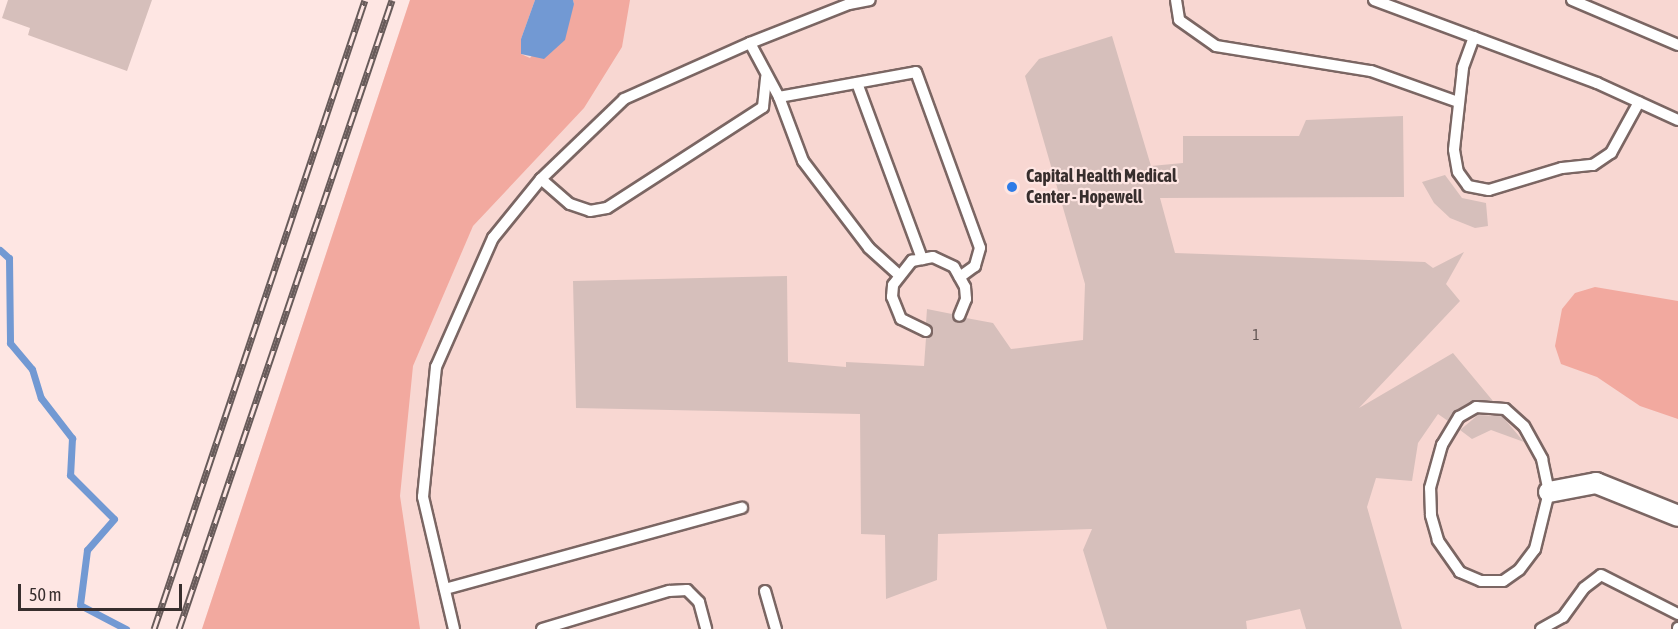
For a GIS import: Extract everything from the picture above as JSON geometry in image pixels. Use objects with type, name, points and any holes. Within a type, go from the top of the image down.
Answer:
[{"type":"street","points":[[1549,492],[1596,483],[1678,516]]},
{"type":"lane","points":[[454,629],[423,497],[436,367],[493,238],[542,178],[624,99],[750,43],[849,4],[870,0]]},
{"type":"lane","points":[[1176,0],[1179,20],[1216,46],[1371,70],[1458,102]]},
{"type":"lane","points":[[1374,0],[1639,102],[1678,120]]},
{"type":"lane","points":[[1572,0],[1678,45]]},
{"type":"lane","points":[[1474,37],[1463,68],[1454,150],[1458,172],[1468,186],[1488,190],[1562,168],[1593,165],[1611,153],[1639,102]]},
{"type":"lane","points":[[750,43],[766,77],[779,97],[803,161],[869,248],[899,275]]},
{"type":"lane","points":[[779,97],[916,72],[980,248],[975,266],[960,277]]},
{"type":"lane","points":[[542,178],[570,204],[590,211],[608,208],[763,107],[766,77]]},
{"type":"lane","points":[[857,83],[922,260]]},
{"type":"lane","points":[[926,331],[910,327],[894,309],[893,285],[912,261],[944,260],[960,277],[966,299],[959,316]]},
{"type":"lane","points":[[1476,407],[1505,409],[1524,426],[1542,459],[1549,492],[1535,549],[1519,570],[1503,581],[1481,581],[1460,572],[1449,560],[1431,515],[1430,488],[1442,445],[1459,417],[1476,407]]},
{"type":"lane","points":[[445,589],[742,508]]},
{"type":"lane","points":[[1541,629],[1563,617],[1584,588],[1601,575],[1678,614]]},
{"type":"lane","points":[[542,629],[669,591],[687,591],[699,602],[706,629]]},
{"type":"lane","points":[[765,591],[776,629]]},
{"type":"shaded area","name":"Capital Health Medical Center - Hopewell","points":[[410,0],[1678,0],[1678,629],[202,629]]},
{"type":"shaded area","points":[[410,0],[535,0],[521,39],[521,54],[530,58],[574,4],[573,0],[630,0],[622,47],[584,108],[473,226],[413,366],[400,496],[420,629],[202,629]]},
{"type":"shaded area","points":[[1595,287],[1678,301],[1678,419],[1640,406],[1597,377],[1561,364],[1555,346],[1562,309],[1575,293]]},
{"type":"water","points":[[535,0],[573,0],[574,4],[565,40],[544,59],[521,54],[521,39]]},
{"type":"building","points":[[8,0],[152,0],[127,71],[28,35],[30,28],[2,18]]},
{"type":"building","name":"Capital Health Medical Center - Hopewell","points":[[1112,36],[1151,166],[1183,163],[1183,136],[1299,136],[1306,120],[1403,116],[1404,197],[1160,198],[1175,253],[1425,262],[1433,268],[1464,252],[1446,284],[1460,301],[1359,408],[1453,353],[1493,401],[1472,401],[1455,411],[1448,421],[1438,414],[1418,443],[1412,481],[1376,478],[1367,507],[1402,629],[1306,629],[1300,609],[1246,621],[1247,629],[1107,629],[1083,550],[1092,529],[938,534],[937,580],[886,599],[885,535],[861,534],[860,414],[576,408],[573,281],[787,276],[788,362],[846,367],[846,362],[924,366],[926,338],[933,331],[926,323],[927,309],[952,314],[957,323],[966,318],[993,323],[1011,349],[1083,340],[1085,284],[1025,76],[1039,59]]},
{"type":"building","points":[[1445,175],[1462,198],[1486,203],[1488,226],[1475,228],[1450,218],[1434,203],[1422,182]]},
{"type":"building","points":[[1478,415],[1502,416],[1524,442],[1491,430],[1472,439],[1460,430]]},
{"type":"waterway","points":[[0,250],[9,258],[10,343],[32,369],[41,398],[72,438],[70,475],[114,519],[87,550],[80,605],[126,629]]},
{"type":"railway","points":[[154,629],[365,0]]},
{"type":"railway","points":[[179,629],[392,0]]},
{"type":"place","name":"Capital Health Medical Center - Hopewell","points":[[1012,187]]}]
